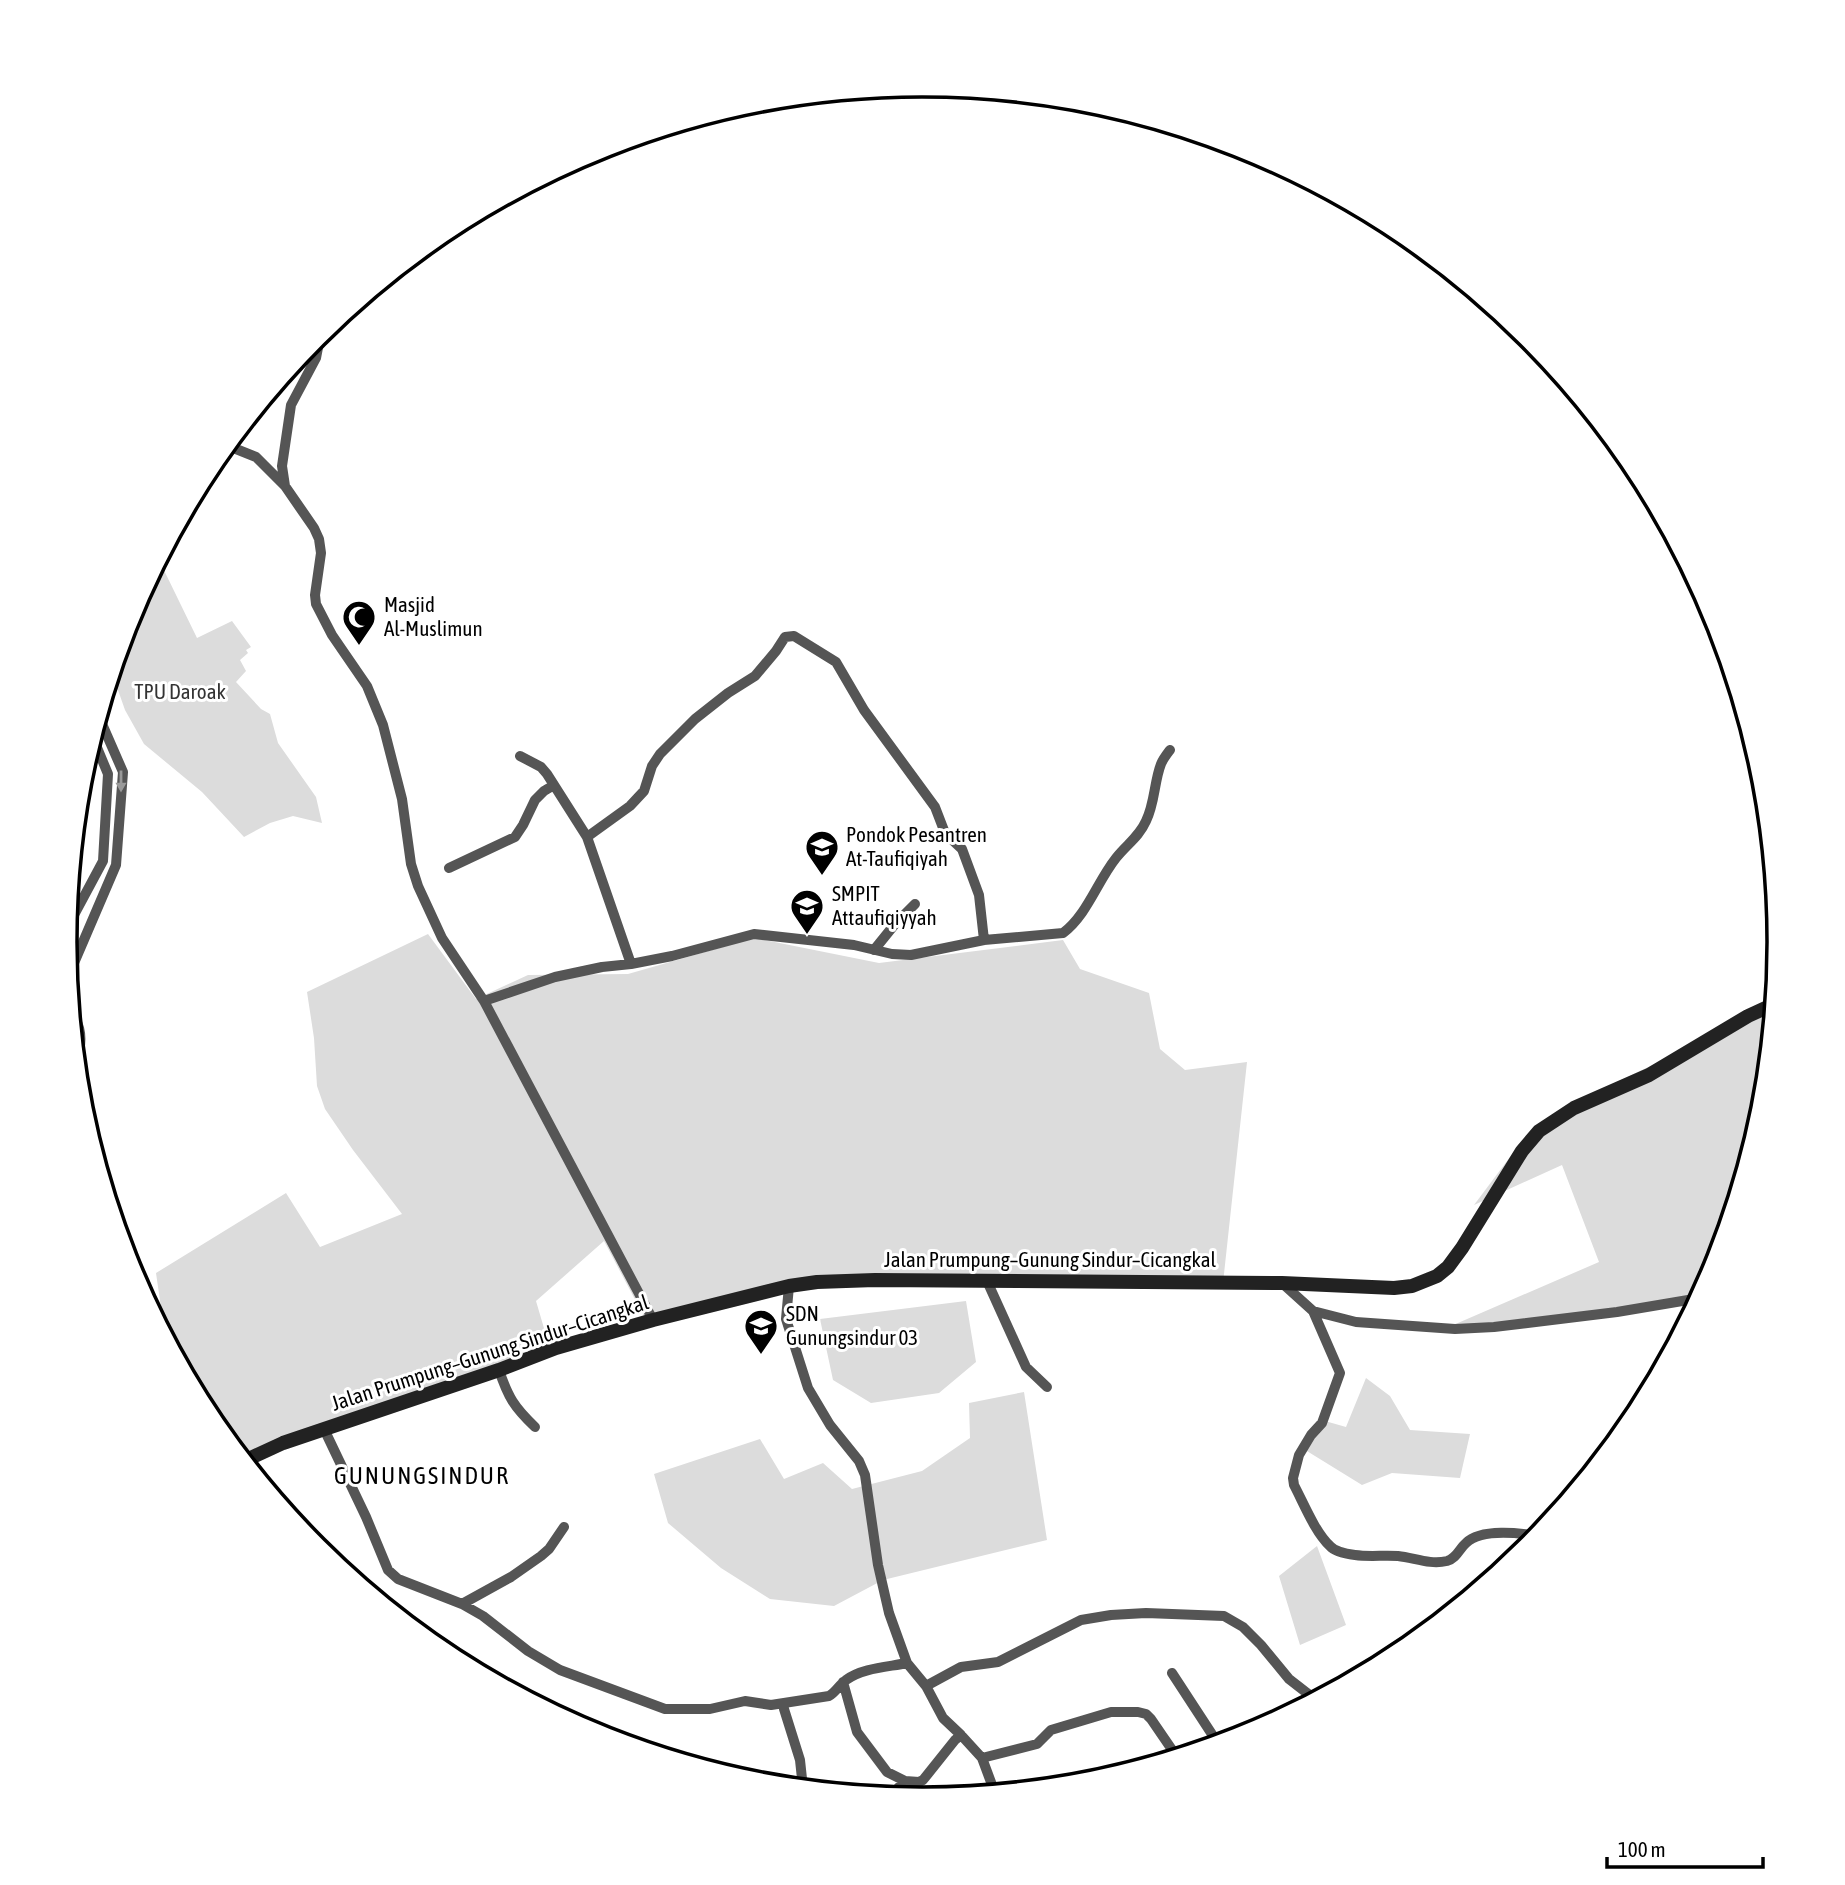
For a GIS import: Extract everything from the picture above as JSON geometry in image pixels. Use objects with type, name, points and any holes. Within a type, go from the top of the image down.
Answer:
[{"type":"main road","name":"Jalan Prumpung–Gunung Sindur–Cicangkal","points":[[252,1457],[283,1443],[556,1348],[653,1320],[789,1286],[845,1280],[1412,1286],[1437,1276],[1448,1267],[1521,1151],[1539,1131],[1574,1108],[1649,1075],[1765,1008]]},
{"type":"street","points":[[285,486],[282,466],[291,405],[317,354]]},
{"type":"street","points":[[236,449],[256,457],[285,486],[314,528],[321,552],[314,595],[316,604],[332,635],[367,686],[383,725],[402,799],[411,864],[418,886],[442,938],[484,1002],[653,1320]]},
{"type":"street","points":[[587,837],[630,807],[644,792],[652,766],[660,754],[695,719],[755,676],[785,637],[794,636],[835,662],[864,710],[935,807],[945,832],[962,849],[979,895],[984,940]]},
{"type":"street","points":[[77,955],[116,865],[122,772],[105,730]]},
{"type":"street","points":[[484,1002],[555,977],[672,956],[754,934],[854,946],[892,954],[911,954],[984,940],[1063,933],[1073,926],[1117,856],[1137,837],[1146,823],[1161,762],[1170,750]]},
{"type":"street","points":[[78,907],[103,861],[108,774],[99,753]]},
{"type":"street","points":[[520,756],[541,767],[587,837],[631,964]]},
{"type":"street","points":[[449,868],[515,837],[535,800],[554,785]]},
{"type":"street","points":[[873,950],[915,904]]},
{"type":"street","points":[[987,1281],[1026,1367],[1047,1387]]},
{"type":"street","points":[[1282,1283],[1314,1311],[1340,1373],[1322,1423],[1299,1455],[1293,1478],[1294,1485],[1317,1528],[1330,1547],[1354,1555],[1446,1561],[1454,1558],[1466,1542],[1475,1536],[1512,1532],[1526,1534]]},
{"type":"street","points":[[789,1286],[786,1319],[808,1388],[831,1425],[859,1461],[865,1475],[878,1565],[889,1613],[907,1663],[926,1686],[943,1718],[982,1758],[992,1785]]},
{"type":"street","points":[[1314,1311],[1356,1322],[1455,1329],[1617,1312],[1688,1300]]},
{"type":"street","points":[[499,1370],[505,1389],[518,1411],[535,1427]]},
{"type":"street","points":[[324,1429],[388,1570],[398,1579],[462,1604],[483,1616],[528,1651],[560,1670],[665,1709],[710,1709],[746,1701],[771,1705],[830,1696],[843,1682],[858,1673],[907,1663]]},
{"type":"street","points":[[462,1604],[541,1556],[564,1527]]},
{"type":"street","points":[[926,1686],[961,1667],[998,1662],[1081,1620],[1146,1613],[1224,1616],[1243,1627],[1289,1679],[1309,1694]]},
{"type":"street","points":[[1172,1673],[1213,1736]]},
{"type":"street","points":[[843,1682],[857,1732],[887,1772],[905,1781],[923,1780],[961,1735]]},
{"type":"street","points":[[784,1703],[800,1760],[802,1779]]},
{"type":"street","points":[[982,1758],[1037,1744],[1051,1730],[1111,1712],[1146,1714],[1172,1750]]},
{"type":"street","points":[[899,1787],[905,1781]]},
{"type":"green space","name":"TPU Daroak","points":[[164,570],[197,638],[232,621],[251,647],[240,660],[246,671],[236,682],[261,709],[270,714],[278,743],[316,797],[322,823],[293,816],[270,823],[244,837],[202,792],[144,744],[125,710],[117,687],[141,619]]},
{"type":"green space","points":[[428,934],[476,999],[528,975],[628,974],[754,938],[879,963],[1063,940],[1080,969],[1149,993],[1160,1049],[1185,1070],[1247,1062],[1223,1283],[800,1285],[648,1324],[604,1241],[536,1301],[551,1352],[248,1451],[219,1412],[164,1316],[156,1273],[286,1193],[320,1247],[402,1214],[325,1109],[317,1086],[307,992]]},
{"type":"green space","points":[[1765,1011],[1752,1107],[1739,1161],[1723,1214],[1690,1297],[1538,1322],[1451,1326],[1599,1262],[1562,1165],[1474,1205],[1516,1149],[1577,1101]]},
{"type":"green space","points":[[966,1301],[976,1362],[939,1393],[871,1403],[833,1380],[820,1319]]},
{"type":"green space","points":[[1366,1378],[1390,1396],[1410,1430],[1470,1434],[1460,1478],[1392,1473],[1362,1485],[1302,1448],[1325,1421],[1346,1427]]},
{"type":"green space","points":[[1024,1392],[1047,1540],[883,1580],[834,1606],[770,1599],[721,1568],[668,1523],[654,1474],[760,1439],[784,1479],[823,1463],[852,1489],[922,1471],[970,1438],[969,1403]]},
{"type":"green space","points":[[1317,1546],[1346,1625],[1300,1645],[1279,1576]]},
{"type":"place","name":"Masjid Al-Muslimun","points":[[359,647]]},
{"type":"place","name":"Pondok Pesantren At-Taufiqiyah","points":[[822,877]]},
{"type":"place","name":"SMPIT Attaufiqiyyah","points":[[807,936]]},
{"type":"place","name":"SDN Gunungsindur 03","points":[[761,1356]]},
{"type":"district","name":"GUNUNGSINDUR","points":[[422,1476]]}]
